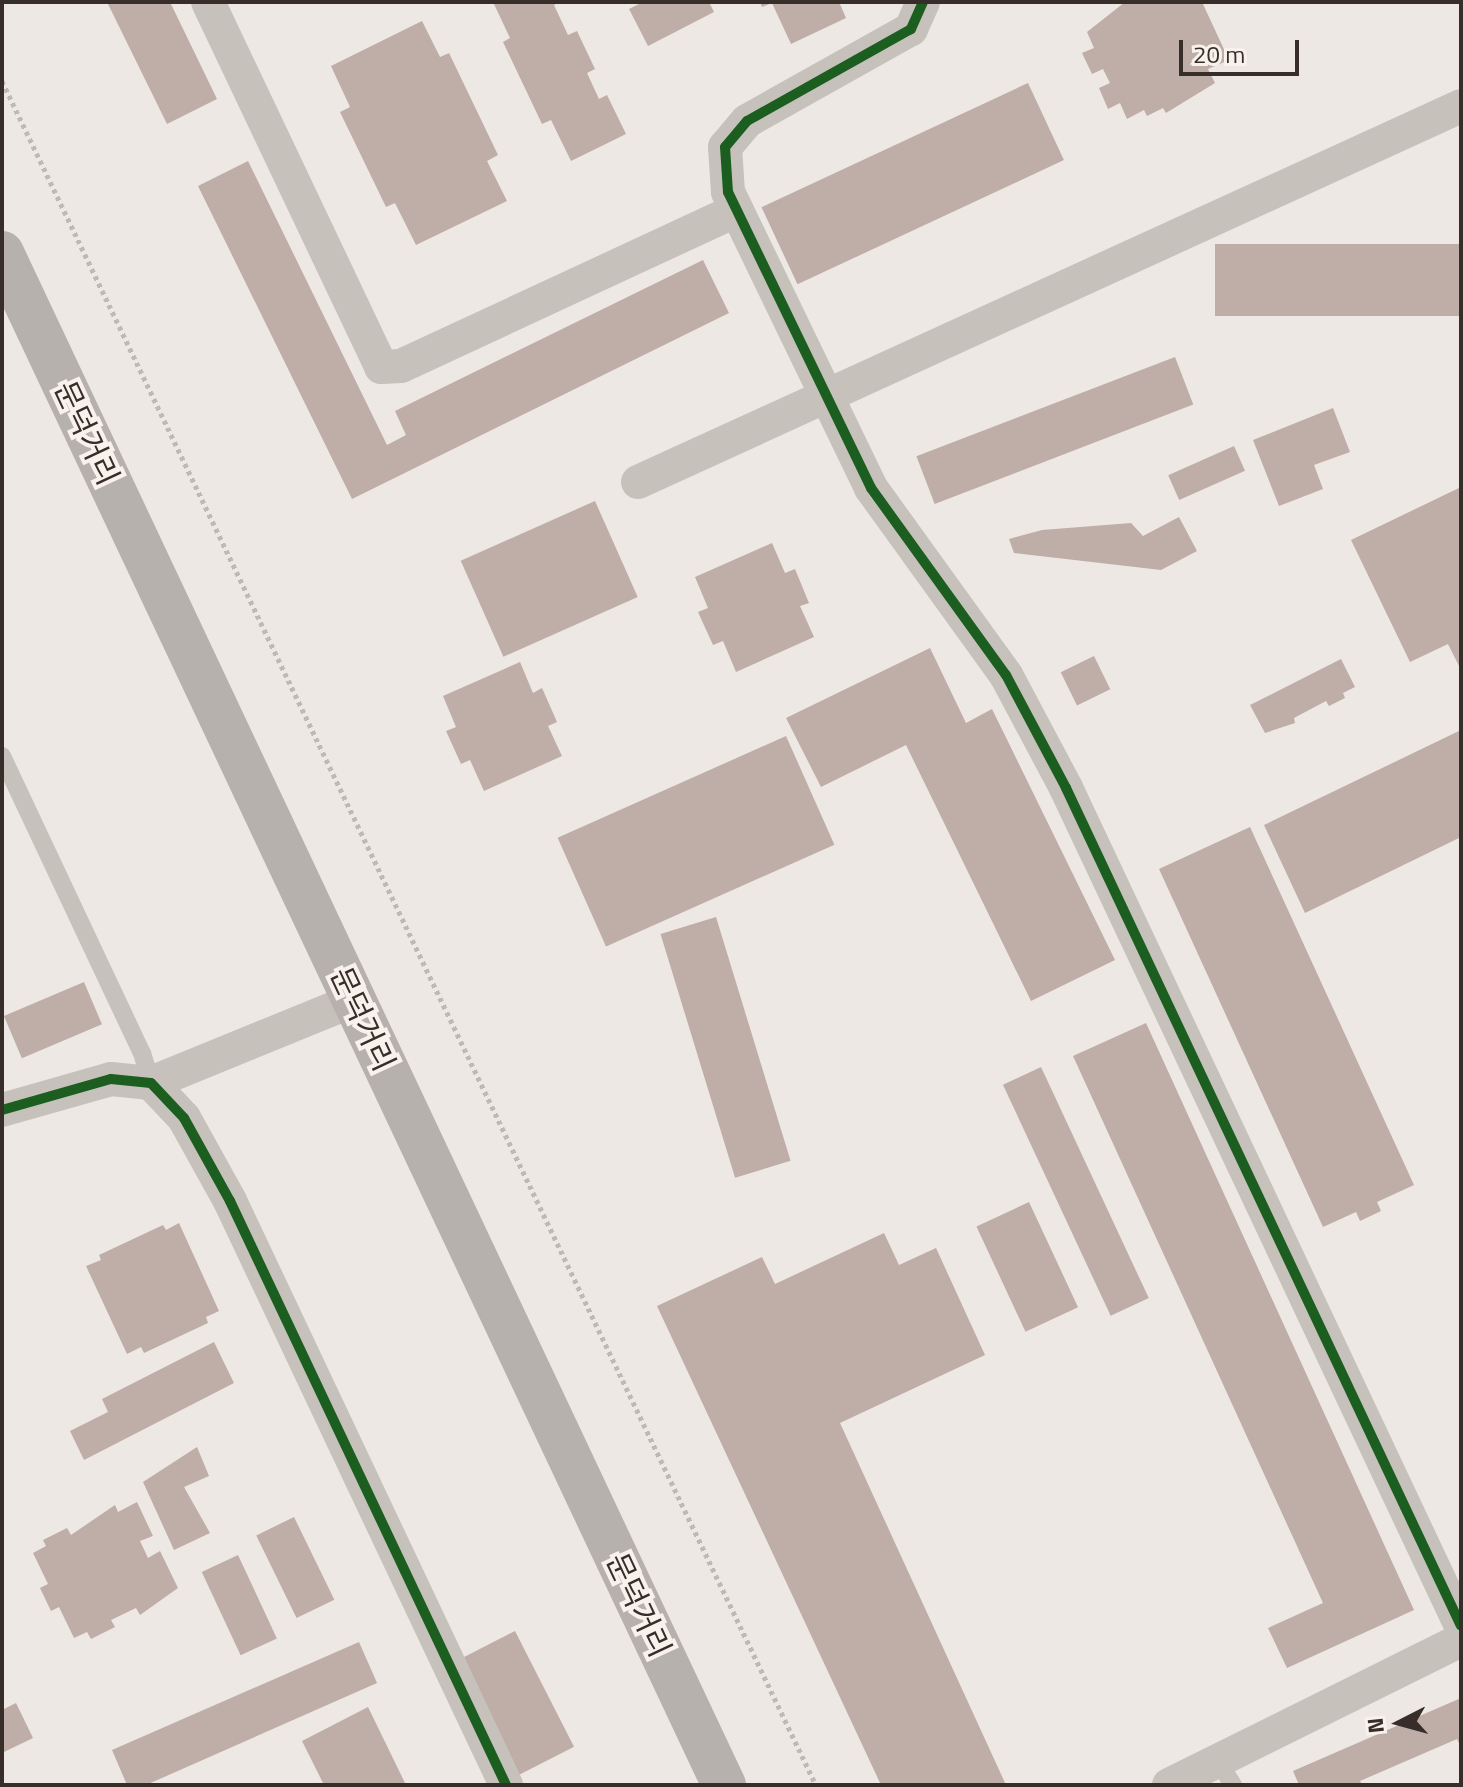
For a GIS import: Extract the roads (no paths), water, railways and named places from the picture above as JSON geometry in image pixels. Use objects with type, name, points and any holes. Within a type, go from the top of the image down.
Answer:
[{"type":"main road","name":"문덕거리","points":[[2,253],[724,1785]]},
{"type":"street","points":[[208,2],[381,367],[401,366],[737,210]]},
{"type":"street","points":[[923,2],[911,29],[747,121],[725,147],[728,192],[871,488],[1006,675],[1066,788],[1461,1626]]},
{"type":"street","points":[[638,482],[1461,106]]},
{"type":"street","points":[[2,1110],[111,1079],[151,1083],[354,1000]]},
{"type":"street","points":[[151,1083],[184,1118],[230,1201],[506,1785]]},
{"type":"street","points":[[1169,1785],[1226,1773],[1461,1640]]},
{"type":"lane","points":[[2,756],[142,1053],[151,1083]]}]
